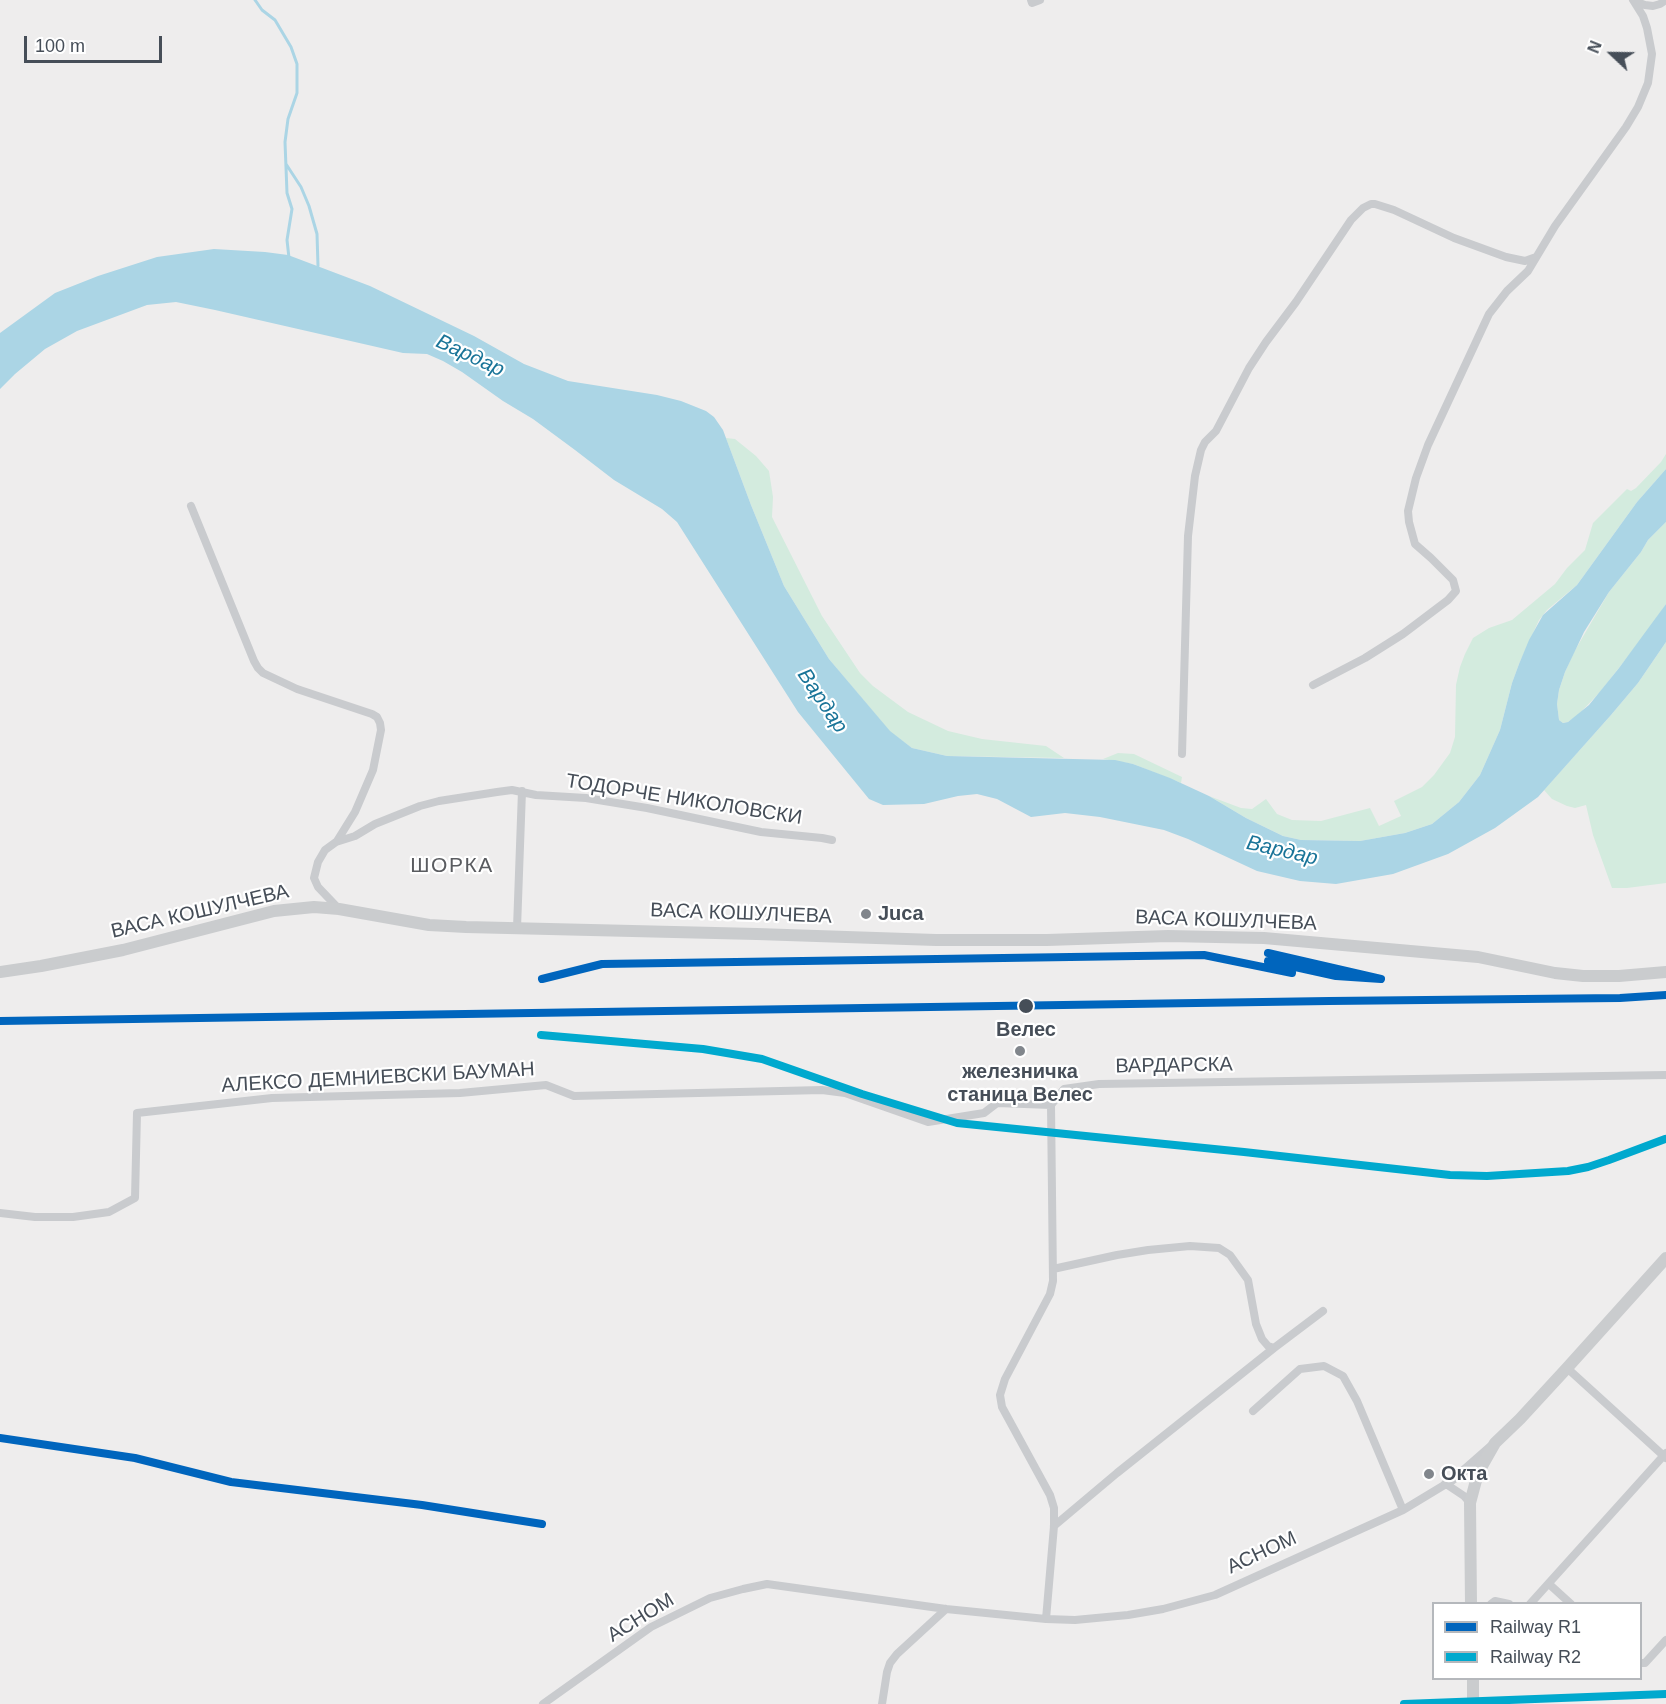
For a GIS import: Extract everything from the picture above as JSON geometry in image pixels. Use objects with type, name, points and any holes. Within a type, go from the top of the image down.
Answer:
[{"type":"main road","name":"ВАСА КОШУЛЧЕВА","points":[[0,972],[123,950],[274,911],[314,907],[339,909],[429,925],[517,928],[936,940],[1241,937],[1478,957],[1555,973],[1583,976],[1666,972]]},
{"type":"main road","name":"АСНОМ","points":[[1495,1443],[1520,1419],[1666,1258]]},
{"type":"main road","points":[[1471,1602],[1470,1503],[1478,1473],[1495,1443]]},
{"type":"main road","points":[[1473,1680],[1473,1704]]},
{"type":"street","points":[[1031,0],[1032,3],[1040,0]]},
{"type":"street","points":[[1634,1],[1653,6],[1666,0]]},
{"type":"street","points":[[1313,685],[1365,658],[1403,634],[1448,600],[1456,591],[1453,580],[1415,544],[1408,522],[1410,499],[1422,460],[1484,322],[1494,306],[1528,271],[1563,214],[1626,127],[1643,96],[1651,71],[1653,54],[1647,28],[1634,1]]},
{"type":"street","points":[[1182,754],[1188,536],[1195,476],[1201,450],[1205,442],[1216,431],[1249,368],[1351,220],[1369,204],[1375,204],[1394,210],[1454,238],[1506,257],[1525,261],[1536,257]]},
{"type":"street","points":[[191,507],[258,668],[263,673],[297,689],[372,714],[380,723],[381,730],[373,770],[355,812],[336,842]]},
{"type":"street","points":[[517,928],[522,791]]},
{"type":"street","name":"ТОДОРЧЕ НИКОЛОВСКИ","points":[[339,909],[318,887],[314,878],[318,862],[326,850],[336,842],[355,836],[375,824],[420,806],[497,792],[522,791],[536,795],[586,798],[762,832],[832,840]]},
{"type":"street","name":"ВАРДАРСКА","points":[[1051,1106],[1064,1089],[1099,1084],[1666,1075]]},
{"type":"street","name":"АЛЕКСО ДЕМНИЕВСКИ БАУМАН","points":[[0,1213],[35,1217],[73,1217],[109,1212],[135,1198],[137,1113],[272,1098],[460,1093],[546,1085],[574,1096],[822,1090],[845,1093],[928,1122],[984,1113],[997,1103],[1051,1106]]},
{"type":"street","points":[[1046,1619],[1054,1508],[1050,1496],[1002,1407],[1000,1395],[1005,1379],[1050,1294],[1053,1281],[1051,1106]]},
{"type":"street","points":[[1053,1269],[1148,1250],[1190,1246],[1219,1248],[1230,1255],[1248,1280],[1256,1324],[1262,1340],[1274,1348]]},
{"type":"street","points":[[1054,1526],[1117,1473],[1323,1311]]},
{"type":"street","points":[[1252,1411],[1300,1369],[1324,1366],[1343,1376],[1357,1401],[1403,1510]]},
{"type":"street","points":[[1532,1602],[1665,1456],[1567,1368]]},
{"type":"street","name":"АСНОМ","points":[[543,1704],[651,1627],[673,1615],[724,1593],[767,1584],[946,1610],[1046,1619],[1075,1620],[1163,1610],[1215,1595],[1403,1510],[1446,1484],[1495,1443]]},
{"type":"street","points":[[1446,1484],[1470,1503]]},
{"type":"street","points":[[1549,1584],[1569,1602]]},
{"type":"street","points":[[882,1704],[890,1663],[946,1610]]},
{"type":"street","points":[[1643,1663],[1666,1640]]},
{"type":"green space","points":[[726,438],[735,439],[756,456],[769,471],[773,497],[772,517],[822,616],[860,673],[873,686],[908,712],[948,731],[982,739],[1046,746],[1064,758],[947,756],[912,748],[890,732],[829,659],[784,586]]},
{"type":"green space","points":[[1666,454],[1666,469],[1637,502],[1577,585],[1547,610],[1539,620],[1519,664],[1500,730],[1480,775],[1459,802],[1432,824],[1405,833],[1360,841],[1301,840],[1283,836],[1209,796],[1241,808],[1252,809],[1266,799],[1277,814],[1292,820],[1321,821],[1370,808],[1379,826],[1401,816],[1394,801],[1422,787],[1450,753],[1455,737],[1456,685],[1460,667],[1473,638],[1489,628],[1512,620],[1555,584],[1585,550],[1593,523],[1627,489],[1631,491],[1636,488]]},
{"type":"green space","points":[[1666,522],[1666,604],[1651,627],[1600,692],[1578,715],[1563,723],[1559,720],[1557,704],[1559,690],[1574,652],[1609,592],[1648,540]]},
{"type":"green space","points":[[1666,642],[1666,883],[1612,888],[1593,835],[1586,805],[1575,808],[1567,806],[1552,799],[1544,790],[1638,683]]},
{"type":"green space","points":[[1118,753],[1134,754],[1182,777],[1181,783],[1133,764],[1103,759]]},
{"type":"water","name":"Вардар","points":[[214,249],[288,255],[370,286],[474,336],[524,364],[568,381],[657,395],[706,411],[714,417],[723,430],[784,586],[829,659],[890,731],[912,748],[947,756],[1115,760],[1133,764],[1209,796],[1283,836],[1301,840],[1360,841],[1405,833],[1432,824],[1459,802],[1480,775],[1500,730],[1519,664],[1543,615],[1577,585],[1637,502],[1666,469],[1666,522],[1648,540],[1609,592],[1584,632],[1559,690],[1557,704],[1559,720],[1563,723],[1568,722],[1589,705],[1666,604],[1666,642],[1638,683],[1538,797],[1495,828],[1448,854],[1393,874],[1336,884],[1300,881],[1257,871],[1164,830],[1100,817],[1065,813],[1031,817],[997,799],[977,794],[924,804],[883,805],[869,799],[798,712],[677,522],[662,509],[614,480],[533,419],[443,361],[427,354],[403,353],[176,302],[147,305],[77,331],[45,349],[0,389],[0,333],[55,293],[157,257]]},
{"type":"waterway","points":[[255,0],[262,10],[275,20],[291,47],[297,64],[297,93],[288,119],[285,142],[287,193],[292,209],[287,240],[289,258]]},
{"type":"waterway","points":[[286,164],[301,187],[309,206],[317,234],[318,266]]},
{"type":"rail line","name":"R1","points":[[1268,953],[1381,979],[1336,976],[1268,961]]},
{"type":"rail line","name":"R1","points":[[542,979],[602,964],[1204,955],[1292,973]]},
{"type":"rail line","name":"R1","points":[[0,1021],[1620,998],[1666,995]]},
{"type":"rail line","name":"R2","points":[[541,1035],[703,1049],[762,1059],[862,1094],[957,1123],[1450,1175],[1487,1176],[1568,1171],[1588,1167],[1665,1139]]},
{"type":"rail line","name":"R1","points":[[0,1438],[135,1458],[231,1482],[422,1505],[542,1524]]},
{"type":"rail line","name":"R2","points":[[1404,1704],[1666,1694]]},
{"type":"place","name":"Juca","points":[[866,914]]},
{"type":"place","name":"Велес","points":[[1026,1006]]},
{"type":"place","name":"железничка станица Велес","points":[[1020,1051]]},
{"type":"place","name":"Окта","points":[[1429,1474]]},
{"type":"district","name":"ШОРКА","points":[[452,866]]}]
